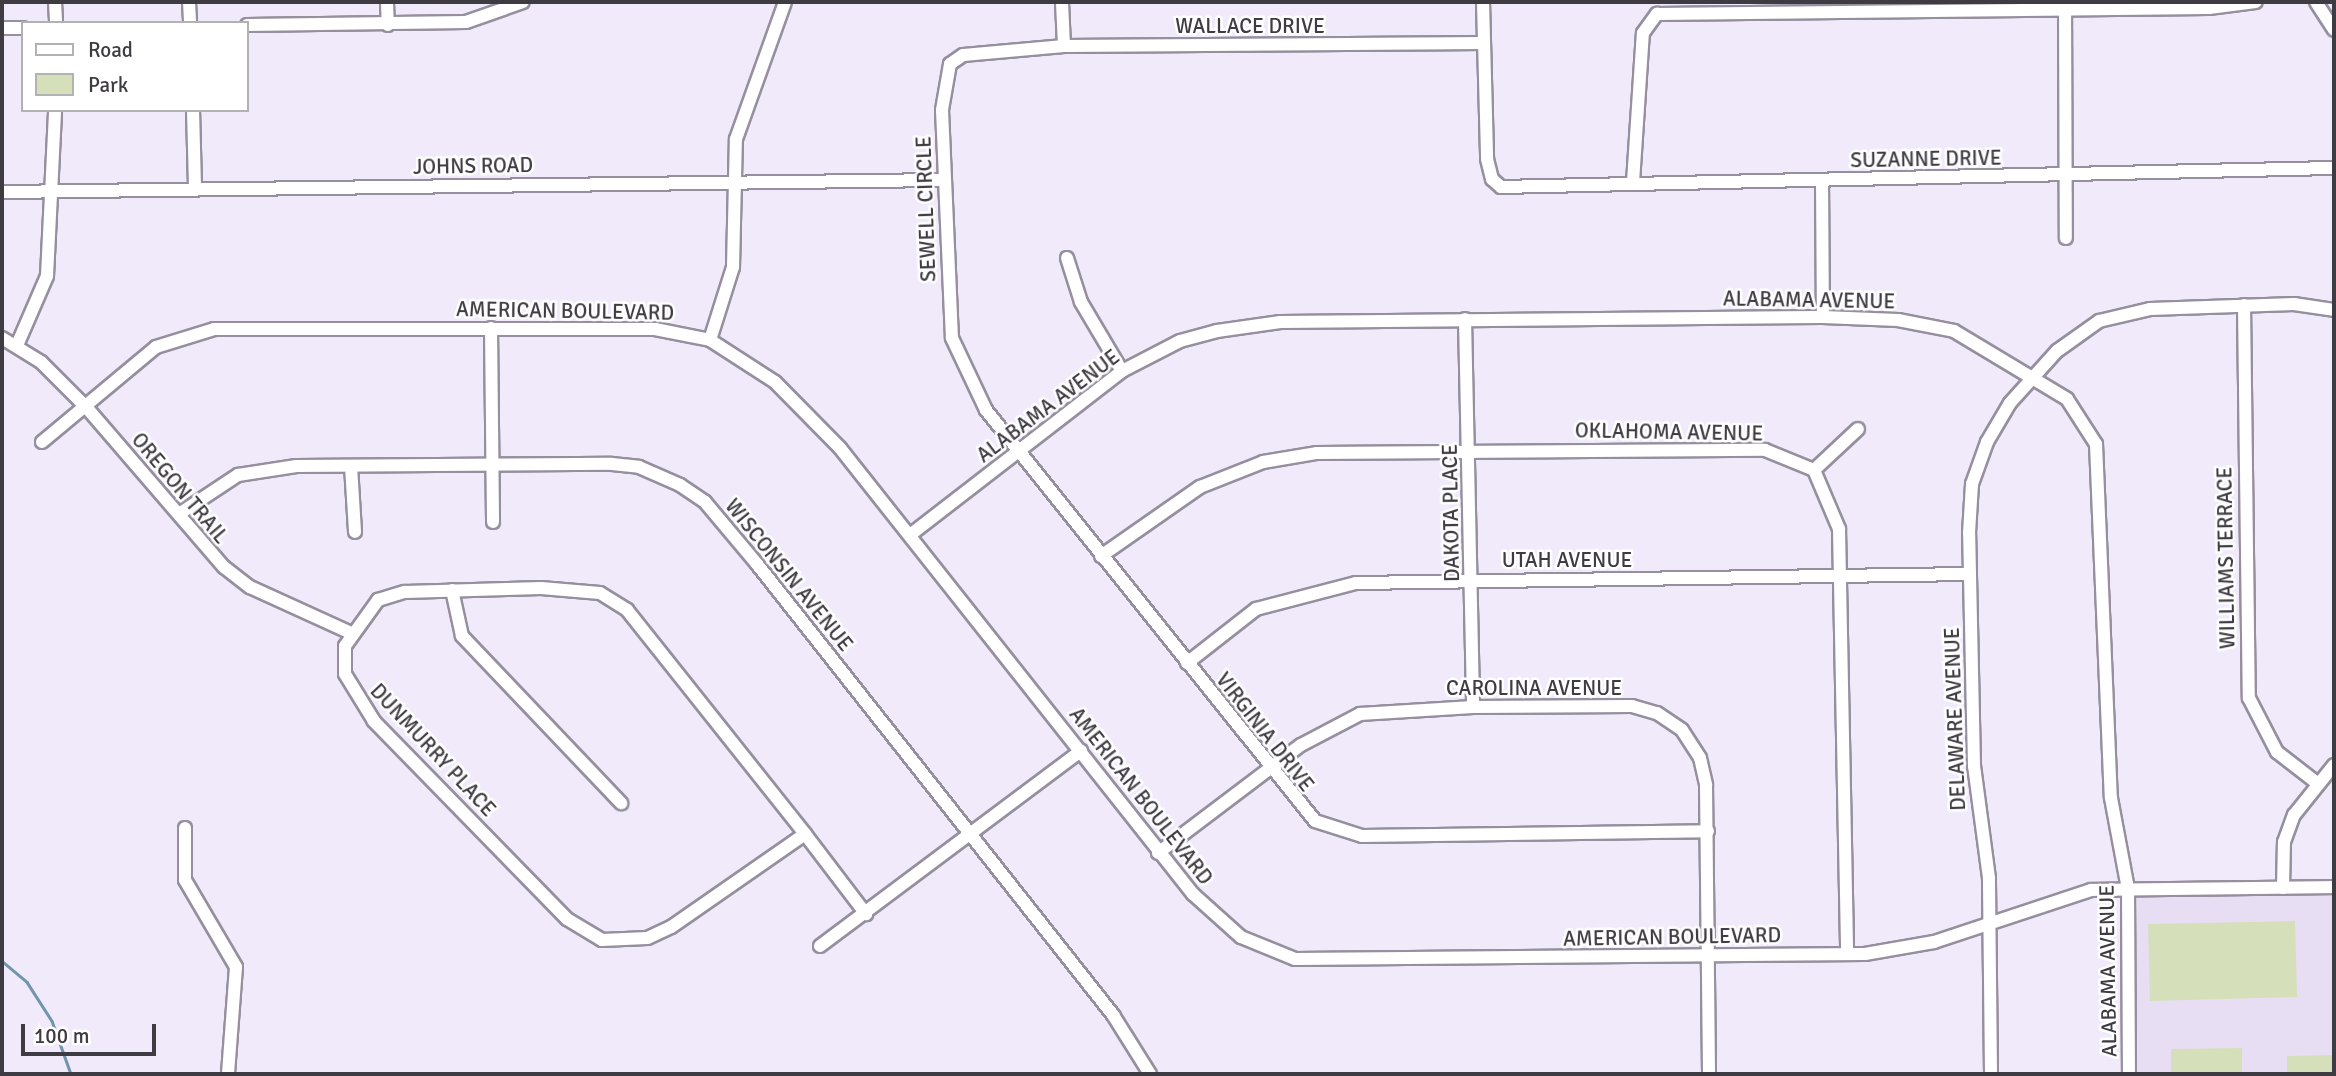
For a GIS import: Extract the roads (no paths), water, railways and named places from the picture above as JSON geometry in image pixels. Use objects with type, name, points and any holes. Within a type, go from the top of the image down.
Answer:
[{"type":"street","points":[[55,2],[56,21]]},
{"type":"street","points":[[189,2],[190,21]]},
{"type":"street","points":[[387,2],[388,25]]},
{"type":"street","points":[[248,25],[466,22],[523,2]]},
{"type":"street","points":[[710,340],[733,267],[736,139],[785,2]]},
{"type":"street","points":[[1062,2],[1064,46]]},
{"type":"street","points":[[1482,43],[1483,2]]},
{"type":"street","points":[[1633,182],[1643,33],[1657,14],[2256,2]]},
{"type":"street","points":[[2316,2],[2334,30]]},
{"type":"street","points":[[2065,5],[2062,176],[2066,238]]},
{"type":"street","points":[[2,28],[21,28]]},
{"type":"street","name":"WALLACE DRIVE","points":[[1064,46],[1482,43]]},
{"type":"street","name":"SUZANNE DRIVE","points":[[1482,43],[1492,179],[1518,189],[1633,182],[2062,176],[2334,168]]},
{"type":"street","name":"SEWELL CIRCLE","points":[[1022,450],[986,410],[952,338],[942,110],[950,64],[963,55],[992,50],[1064,46]]},
{"type":"street","points":[[18,343],[47,276],[54,191],[55,112]]},
{"type":"street","points":[[192,112],[195,188]]},
{"type":"street","name":"JOHNS ROAD","points":[[2,192],[944,180]]},
{"type":"street","points":[[1822,180],[1823,317]]},
{"type":"street","points":[[1067,258],[1081,302],[1122,371]]},
{"type":"street","name":"DELAWARE AVENUE","points":[[1991,1074],[1991,923],[1974,766],[1970,574],[1972,484],[2010,403],[2098,321],[2150,309],[2244,305],[2334,310]]},
{"type":"street","name":"WILLIAMS TERRACE","points":[[2244,305],[2249,698],[2277,752],[2317,783]]},
{"type":"street","name":"ALABAMA AVENUE","points":[[910,535],[1122,371],[1180,341],[1217,331],[1280,322],[1465,318],[1823,317],[1930,323],[1985,346],[2067,399],[2096,444],[2111,798],[2128,890],[2129,1074]]},
{"type":"street","name":"DAKOTA PLACE","points":[[1465,318],[1470,451],[1473,706]]},
{"type":"street","points":[[491,328],[493,522]]},
{"type":"street","name":"AMERICAN BOULEVARD","points":[[42,442],[87,408],[131,365],[180,335],[214,329],[656,329],[710,340],[805,408],[910,535],[1158,853],[1241,937],[1295,959],[1889,952],[1991,923],[2091,890],[2334,887]]},
{"type":"street","name":"OREGON TRAIL","points":[[2,338],[18,343],[87,408],[179,514],[203,548],[250,587],[351,633]]},
{"type":"street","points":[[1847,954],[1840,579],[1835,511],[1814,470],[1858,429]]},
{"type":"street","name":"VIRGINIA DRIVE","points":[[1022,450],[1269,769],[1315,821],[1362,836],[1708,831]]},
{"type":"street","name":"OKLAHOMA AVENUE","points":[[1101,555],[1200,487],[1263,462],[1317,453],[1765,450],[1814,470]]},
{"type":"street","name":"WISCONSIN AVENUE","points":[[179,514],[238,475],[351,466],[491,464],[639,467],[705,502],[973,836],[1126,1032],[1150,1074]]},
{"type":"street","points":[[351,466],[355,532]]},
{"type":"street","name":"UTAH AVENUE","points":[[1187,663],[1225,628],[1297,594],[1356,583],[1470,579],[1840,579],[1970,574]]},
{"type":"street","points":[[351,633],[378,600],[452,590],[578,589],[614,601],[805,834],[866,914]]},
{"type":"street","points":[[452,590],[462,636],[621,803]]},
{"type":"street","name":"DUNMURRY PLACE","points":[[351,633],[345,674],[374,721],[567,919],[602,940],[647,938],[671,927],[805,834]]},
{"type":"street","name":"CAROLINA AVENUE","points":[[1158,853],[1269,769],[1360,714],[1473,706],[1632,706],[1657,713],[1682,730],[1700,758],[1708,831],[1709,1074]]},
{"type":"street","points":[[820,946],[973,836],[1081,751]]},
{"type":"street","points":[[2283,888],[2284,842],[2317,783],[2334,765]]},
{"type":"street","points":[[186,828],[185,880],[236,967],[228,1074]]},
{"type":"waterway","points":[[2,961],[27,982],[52,1021],[71,1074]]}]
